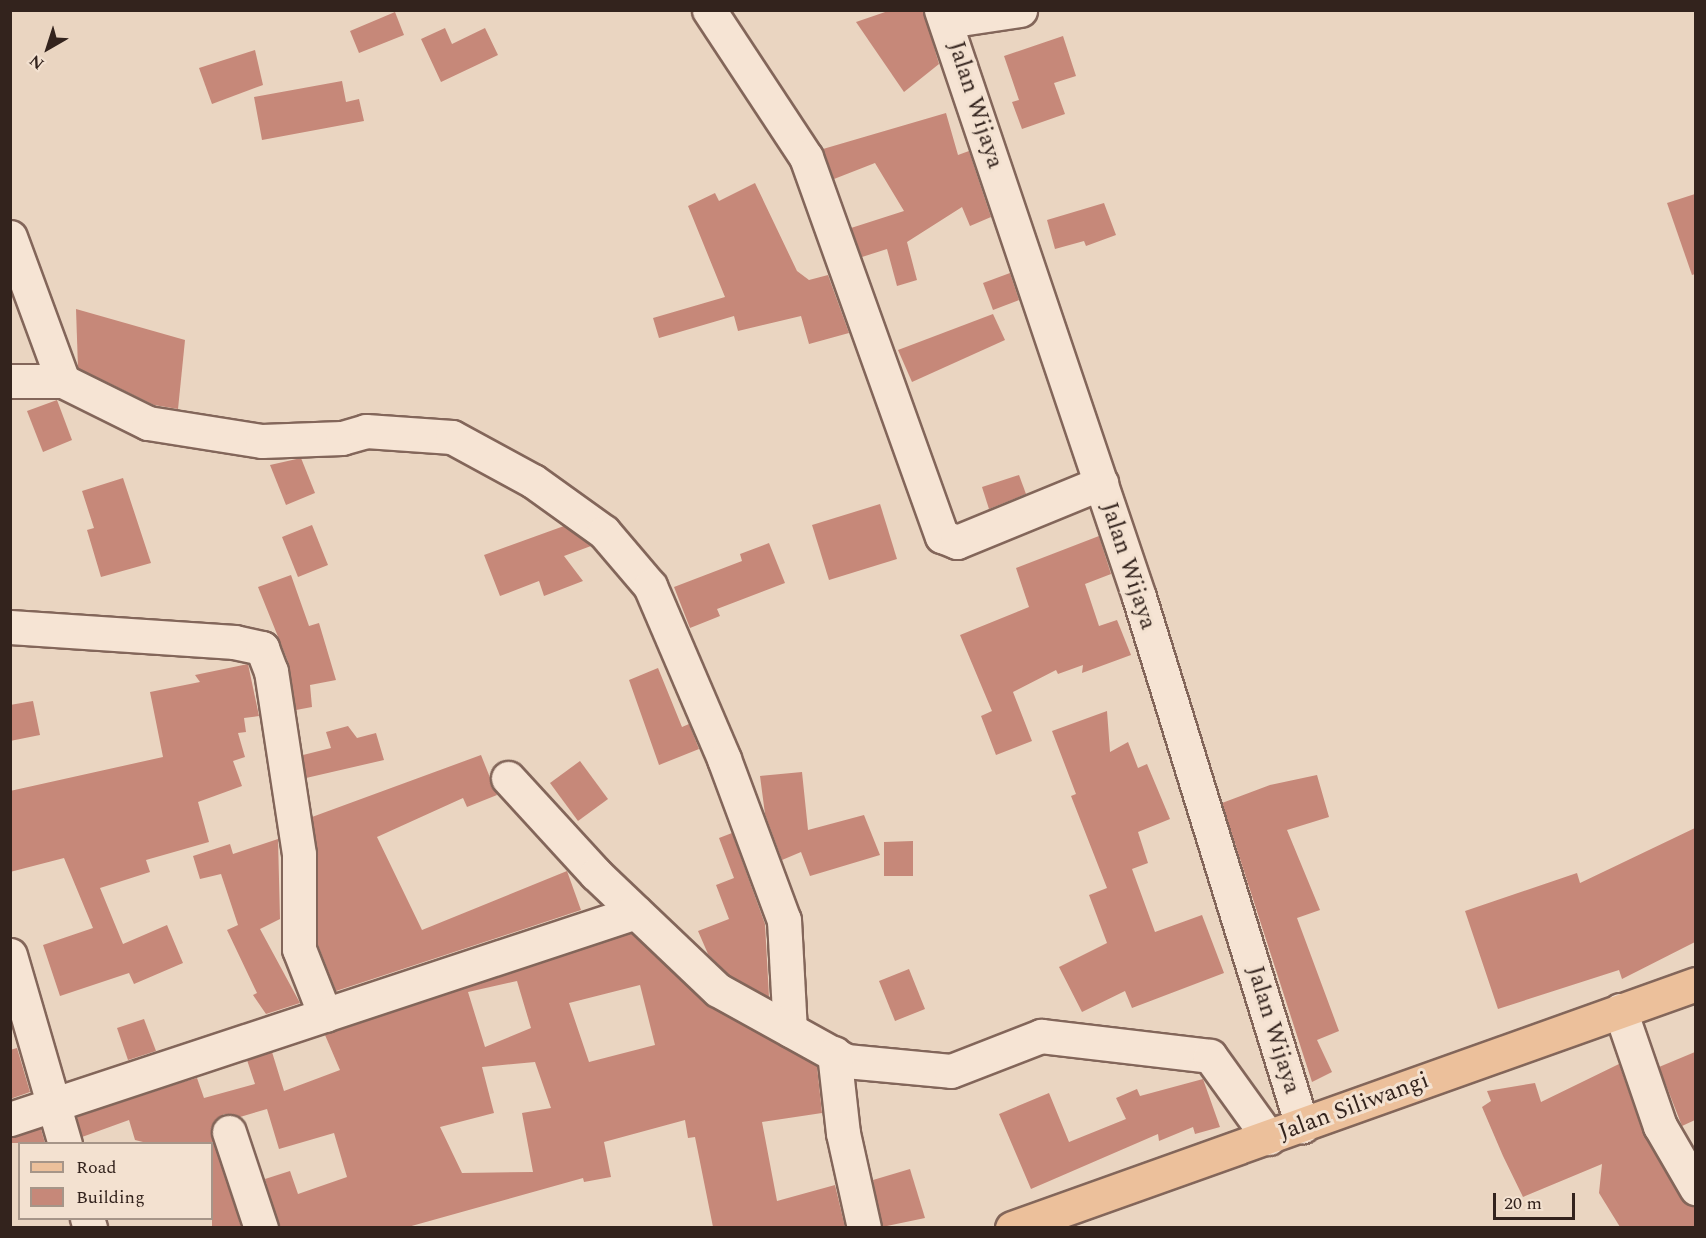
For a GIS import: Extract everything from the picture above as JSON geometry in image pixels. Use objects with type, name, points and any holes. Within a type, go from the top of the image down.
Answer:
[{"type":"main road","name":"Jalan Siliwangi","points":[[1012,1227],[1269,1138],[1695,984]]},
{"type":"street","points":[[709,10],[806,157],[942,536],[957,542],[1101,483]]},
{"type":"street","points":[[944,16],[1020,10]]},
{"type":"street","name":"Jalan Wijaya","points":[[944,16],[1101,483],[1302,1126]]},
{"type":"street","points":[[10,237],[63,381]]},
{"type":"street","points":[[10,381],[63,381],[148,423],[262,441],[342,438],[366,431],[452,437],[533,481],[604,532],[650,586],[728,770],[784,920],[790,1030]]},
{"type":"street","points":[[10,627],[234,642],[262,648],[272,671],[299,854],[299,949],[325,1015]]},
{"type":"street","points":[[508,778],[636,912],[718,990],[846,1061],[951,1071],[1015,1045],[1055,1036],[1210,1056],[1269,1138]]},
{"type":"street","points":[[10,1119],[636,912]]},
{"type":"street","points":[[10,955],[65,1142]]},
{"type":"street","points":[[1620,1010],[1660,1126],[1695,1188]]},
{"type":"street","points":[[834,1053],[843,1133],[864,1227]]},
{"type":"street","points":[[229,1132],[261,1227]]},
{"type":"building","points":[[891,10],[923,10],[939,64],[904,92],[856,22]]},
{"type":"building","points":[[395,12],[404,35],[359,53],[350,31]]},
{"type":"building","points":[[445,28],[452,44],[485,28],[498,55],[441,82],[421,39]]},
{"type":"building","points":[[1063,36],[1076,76],[1054,83],[1065,114],[1022,129],[1012,102],[1019,100],[1004,56]]},
{"type":"building","points":[[255,50],[263,85],[212,104],[199,68]]},
{"type":"building","points":[[342,81],[346,102],[359,99],[364,121],[262,140],[254,97]]},
{"type":"building","points":[[946,113],[958,155],[969,151],[991,217],[970,226],[962,207],[907,242],[917,280],[897,286],[887,249],[862,257],[851,228],[904,211],[875,163],[834,179],[823,149]]},
{"type":"building","points":[[755,183],[797,271],[809,280],[828,275],[849,333],[809,344],[801,316],[738,331],[734,316],[659,338],[653,318],[725,297],[688,206],[715,193],[719,201]]},
{"type":"building","points":[[1695,194],[1695,274],[1692,275],[1667,203]]},
{"type":"building","points":[[1104,203],[1116,235],[1086,246],[1084,241],[1055,249],[1047,220]]},
{"type":"building","points":[[1010,273],[1019,300],[993,310],[983,283]]},
{"type":"building","points":[[76,309],[185,340],[178,409],[154,405],[78,368]]},
{"type":"building","points":[[993,314],[1005,340],[912,382],[898,350]]},
{"type":"building","points":[[57,400],[72,440],[43,452],[27,411]]},
{"type":"building","points":[[301,458],[315,493],[286,505],[270,465]]},
{"type":"building","points":[[1019,475],[1026,494],[989,509],[982,487]]},
{"type":"building","points":[[123,478],[151,563],[101,577],[87,530],[94,528],[82,491]]},
{"type":"building","points":[[880,504],[897,559],[829,580],[812,525]]},
{"type":"building","points":[[312,525],[328,565],[298,577],[282,537]]},
{"type":"building","points":[[564,526],[591,546],[564,556],[583,581],[544,596],[539,581],[500,596],[484,555]]},
{"type":"building","points":[[1099,536],[1111,574],[1085,584],[1099,626],[1117,620],[1131,655],[1082,673],[1083,665],[1058,674],[1056,670],[1013,692],[1032,741],[996,755],[981,716],[992,711],[960,635],[1029,607],[1016,568]]},
{"type":"building","points":[[769,543],[785,583],[717,609],[720,616],[690,628],[674,587],[742,561],[740,554]]},
{"type":"building","points":[[291,575],[309,626],[319,623],[336,680],[310,685],[312,707],[296,710],[289,664],[258,587]]},
{"type":"building","points":[[248,664],[259,716],[244,718],[246,732],[238,733],[245,757],[233,761],[242,786],[198,802],[209,842],[146,860],[150,872],[100,888],[123,944],[167,925],[183,963],[134,984],[129,973],[60,996],[43,945],[93,928],[64,858],[10,872],[10,791],[163,757],[150,692],[200,682],[195,675]]},
{"type":"building","points":[[658,668],[682,727],[689,724],[699,749],[659,765],[629,680]]},
{"type":"building","points":[[33,701],[40,735],[10,741],[10,705]]},
{"type":"building","points":[[1107,711],[1110,752],[1128,742],[1138,768],[1147,764],[1170,819],[1138,832],[1148,863],[1132,869],[1155,932],[1202,915],[1224,973],[1132,1008],[1125,991],[1082,1012],[1059,967],[1107,943],[1089,895],[1107,888],[1071,796],[1076,794],[1052,731]]},
{"type":"building","points":[[348,726],[357,738],[376,733],[384,760],[306,778],[303,755],[331,748],[326,732]]},
{"type":"building","points":[[481,755],[497,795],[467,807],[463,798],[377,837],[422,930],[567,871],[581,910],[336,991],[318,945],[318,854],[312,817]]},
{"type":"building","points":[[580,761],[608,799],[578,821],[550,783]]},
{"type":"building","points":[[802,772],[808,830],[864,815],[880,855],[810,876],[801,852],[782,860],[765,814],[760,776]]},
{"type":"building","points":[[1317,775],[1329,817],[1287,830],[1320,910],[1297,918],[1339,1031],[1317,1040],[1332,1072],[1312,1082],[1222,803],[1270,785]]},
{"type":"building","points":[[1695,828],[1695,942],[1622,979],[1619,970],[1498,1009],[1465,911],[1577,873],[1580,883]]},
{"type":"building","points":[[732,833],[765,924],[769,997],[729,975],[708,954],[698,931],[729,919],[716,885],[734,878],[719,838]]},
{"type":"building","points":[[278,839],[280,919],[260,929],[300,1003],[266,1014],[253,995],[257,993],[227,930],[238,925],[221,874],[200,879],[193,856],[230,844],[233,854]]},
{"type":"building","points":[[913,841],[913,876],[884,876],[884,842]]},
{"type":"building","points":[[631,933],[709,1006],[817,1066],[822,1113],[762,1122],[777,1201],[835,1185],[845,1227],[713,1227],[695,1137],[688,1138],[685,1120],[604,1142],[611,1177],[584,1182],[583,1178],[408,1227],[279,1227],[265,1179],[290,1171],[298,1194],[347,1177],[334,1133],[279,1149],[267,1109],[240,1117],[224,1114],[211,1128],[241,1227],[212,1227],[213,1142],[135,1140],[129,1120],[82,1137],[77,1117],[197,1078],[204,1098],[255,1084],[247,1060],[272,1052],[284,1091],[340,1070],[325,1035]],"holes":[[[517,981],[531,1028],[485,1047],[468,992]],[[640,985],[655,1045],[589,1062],[569,1003]],[[535,1062],[551,1108],[522,1113],[533,1172],[462,1173],[440,1127],[494,1113],[482,1067]]]},
{"type":"building","points":[[909,969],[925,1009],[895,1021],[879,981]]},
{"type":"building","points":[[144,1019],[156,1051],[128,1060],[117,1028]]},
{"type":"building","points":[[17,1048],[30,1092],[10,1099],[10,1050]]},
{"type":"building","points":[[1695,1052],[1695,1120],[1682,1126],[1659,1067]]},
{"type":"building","points":[[1619,1064],[1644,1135],[1680,1197],[1695,1207],[1695,1227],[1620,1227],[1599,1193],[1602,1164],[1523,1197],[1503,1156],[1482,1107],[1491,1101],[1487,1091],[1535,1083],[1541,1102]]},
{"type":"building","points":[[1203,1079],[1220,1127],[1195,1134],[1193,1127],[1159,1141],[1158,1134],[1031,1189],[999,1114],[1049,1093],[1069,1142],[1126,1119],[1116,1098],[1137,1089],[1140,1096]]},
{"type":"building","points":[[41,1129],[45,1142],[10,1143],[10,1137]]},
{"type":"building","points":[[910,1169],[925,1218],[882,1227],[873,1180]]}]
